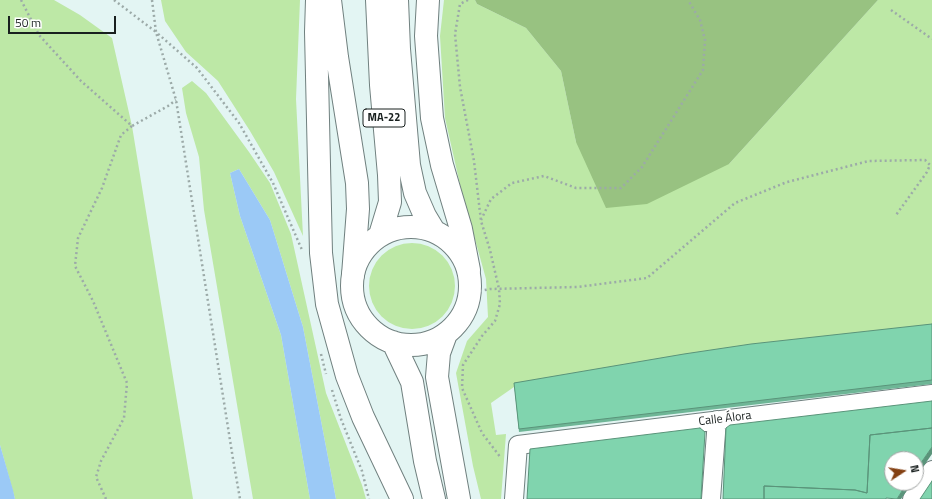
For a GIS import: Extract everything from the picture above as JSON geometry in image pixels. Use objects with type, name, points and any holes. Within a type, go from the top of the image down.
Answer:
[{"type":"main road","points":[[317,0],[316,32],[320,245],[327,304],[347,376],[363,417],[402,499]]},
{"type":"main road","points":[[330,0],[337,57],[357,183],[358,209],[353,275]]},
{"type":"main road","name":"MA-22","points":[[377,0],[381,85],[390,175],[390,202],[380,235]]},
{"type":"main road","name":"MA-22","points":[[397,0],[409,165],[415,193],[425,216],[434,231]]},
{"type":"main road","points":[[428,0],[426,36],[432,118],[442,165],[461,229],[469,270]]},
{"type":"main road","name":"MA-22","points":[[408,226],[434,231],[449,241],[463,255],[469,270],[470,292],[468,304],[461,318],[446,334],[429,342],[405,345],[393,342],[375,332],[361,316],[354,298],[352,286],[353,275],[360,257],[366,247],[380,235],[385,232],[408,226]]},
{"type":"main road","name":"MA-22","points":[[446,334],[439,353],[437,377],[459,499]]},
{"type":"main road","points":[[393,342],[412,382],[425,460],[434,499]]},
{"type":"street","name":"Calle Álora","points":[[517,453],[717,420],[932,394]]},
{"type":"street","points":[[711,499],[717,420]]},
{"type":"street","points":[[514,499],[517,453]]},
{"type":"street","points":[[912,499],[932,470]]},
{"type":"path","points":[[21,0],[39,35],[81,81],[132,126]]},
{"type":"path","points":[[114,0],[156,32],[197,68],[239,123],[273,183],[303,251]]},
{"type":"path","points":[[152,0],[156,32],[176,100],[232,459],[240,499]]},
{"type":"path","points":[[468,0],[460,4],[455,34],[460,87],[474,161],[481,221],[490,250],[499,289],[500,304],[495,321],[482,336],[463,365],[462,388],[482,434],[500,458],[517,453]]},
{"type":"path","points":[[481,221],[491,199],[512,183],[544,176],[576,188],[621,188],[642,167],[703,70],[706,40],[700,20],[688,0]]},
{"type":"path","points":[[891,10],[932,39]]},
{"type":"path","points":[[106,499],[96,477],[101,461],[124,418],[127,383],[93,301],[75,266],[78,238],[102,188],[121,135],[132,126],[176,100]]},
{"type":"path","points":[[470,292],[485,289],[577,287],[648,278],[736,204],[787,182],[869,161],[925,160],[931,165],[896,215]]},
{"type":"path","points":[[320,347],[322,362],[327,376]]},
{"type":"path","points":[[329,383],[341,419],[362,471],[369,499]]},
{"type":"green space","points":[[0,0],[54,0],[80,15],[112,38],[132,126],[193,499],[15,499],[0,445]]},
{"type":"green space","points":[[161,0],[300,0],[296,99],[303,236],[274,172],[250,131],[218,81],[186,52],[165,21]]},
{"type":"green space","points":[[444,0],[475,0],[477,4],[526,28],[561,71],[576,142],[729,164],[878,0],[932,0],[932,328],[514,387],[491,403],[496,435],[506,434],[501,499],[481,499],[473,466],[456,373],[467,341],[488,317],[486,279],[461,189],[445,118],[440,36]]},
{"type":"green space","points":[[475,0],[878,0],[729,164],[647,204],[606,208],[576,142],[561,71],[526,28],[477,4]]},
{"type":"green space","points":[[192,81],[206,93],[270,183],[291,234],[326,393],[362,485],[366,499],[336,499],[303,327],[270,220],[239,169],[230,173],[240,216],[281,335],[310,499],[253,499],[204,210],[199,157],[186,113],[182,88]]},
{"type":"green space","points":[[412,243],[428,246],[436,250],[448,262],[452,270],[455,286],[452,302],[448,310],[436,322],[428,326],[412,329],[396,326],[388,322],[376,310],[372,302],[369,286],[372,270],[376,262],[388,250],[396,246]]},
{"type":"water","points":[[239,169],[270,220],[303,327],[336,499],[310,499],[281,335],[240,216],[230,173]]},
{"type":"water","points":[[0,445],[13,490],[15,499],[0,499]]},
{"type":"building","points":[[932,324],[932,380],[519,429],[514,383],[751,344]]},
{"type":"building","points":[[932,401],[932,428],[870,435],[867,493],[855,490],[764,486],[764,499],[723,499],[726,428],[730,425]]},
{"type":"building","points":[[700,428],[705,432],[701,499],[527,499],[530,449]]},
{"type":"building","points":[[932,428],[932,447],[924,458],[924,451],[884,451],[884,491],[902,491],[897,499],[764,499],[764,486],[855,490],[867,493],[870,435]]},
{"type":"building","points":[[932,481],[932,499],[920,499]]}]
